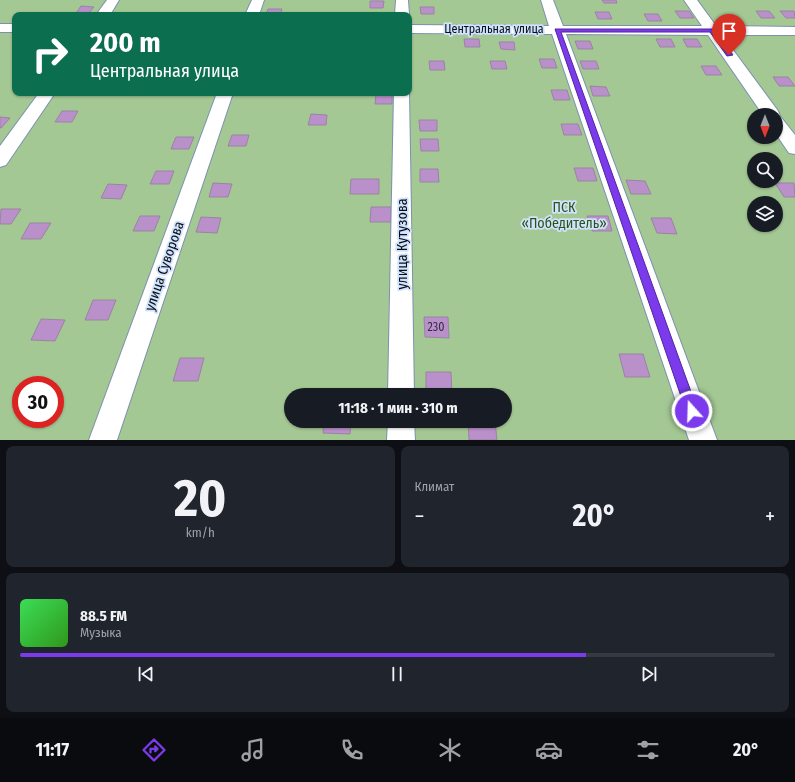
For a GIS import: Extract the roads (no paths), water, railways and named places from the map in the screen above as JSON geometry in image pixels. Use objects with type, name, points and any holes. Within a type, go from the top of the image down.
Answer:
[{"type":"street","points":[[105,12],[113,0]]},
{"type":"street","points":[[253,12],[258,0]]},
{"type":"street","points":[[402,0],[402,12]]},
{"type":"street","points":[[547,0],[703,440]]},
{"type":"street","points":[[690,0],[767,108]]},
{"type":"street","points":[[0,28],[12,28]]},
{"type":"street","name":"Центральная улица","points":[[412,29],[795,31]]},
{"type":"street","points":[[0,160],[45,96]]},
{"type":"street","name":"улица Суворова","points":[[103,440],[224,96]]},
{"type":"street","name":"улица Кутузова","points":[[401,388],[402,96]]},
{"type":"street","points":[[783,131],[795,148]]},
{"type":"street","points":[[401,428],[401,440]]},
{"type":"park label","name":"ПСК «Победитель»","points":[[564,216]]}]
